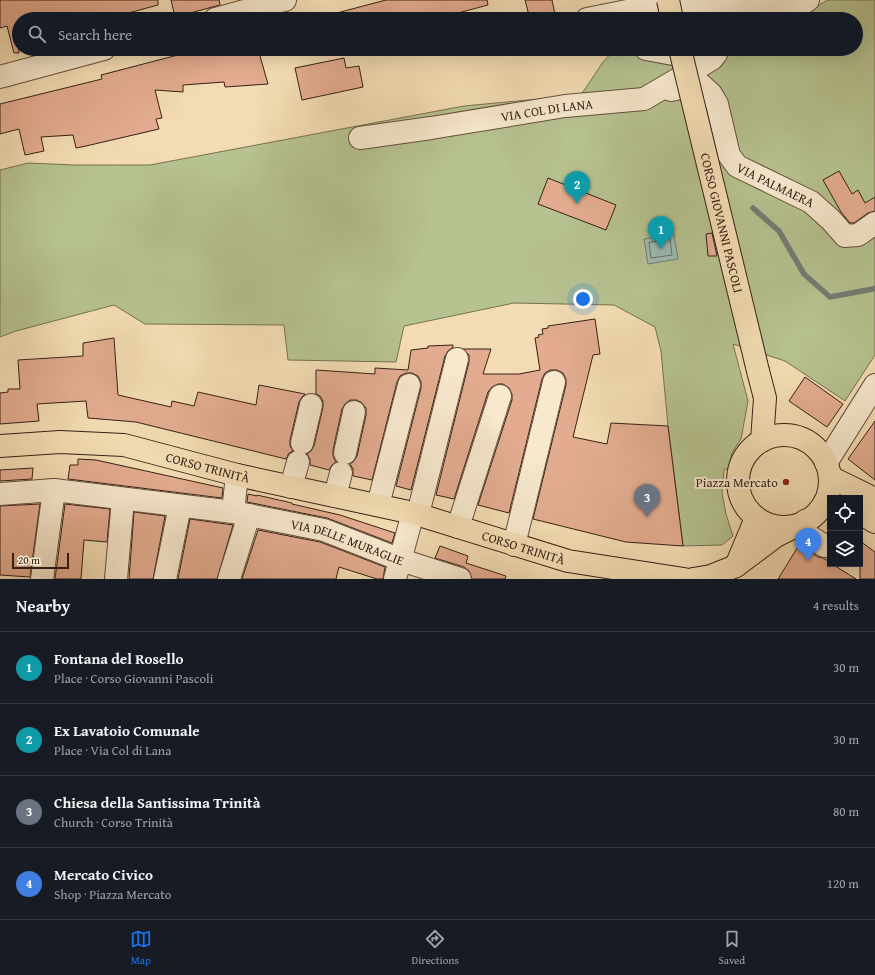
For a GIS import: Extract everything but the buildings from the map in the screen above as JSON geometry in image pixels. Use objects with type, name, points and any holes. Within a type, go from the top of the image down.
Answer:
[{"type":"main road","points":[[668,0],[671,12]]},
{"type":"main road","name":"CORSO GIOVANNI PASCOLI","points":[[682,56],[765,398],[762,441]]},
{"type":"main road","name":"CORSO GIOVANNI PASCOLI","points":[[765,398],[791,436]]},
{"type":"main road","points":[[705,578],[736,566],[776,536],[802,523],[826,507],[829,492],[828,470],[818,450],[806,441],[791,436],[776,436],[762,441],[750,450],[742,463],[738,478],[739,493],[745,507],[756,518],[769,525],[784,527],[802,523]]},
{"type":"main road","name":"CORSO TRINITÀ","points":[[0,446],[60,442],[124,445],[237,475],[416,514],[568,561],[684,579]]},
{"type":"main road","points":[[828,470],[875,499]]},
{"type":"main road","points":[[863,515],[875,522]]},
{"type":"main road","points":[[736,566],[756,518]]},
{"type":"street","points":[[241,12],[285,0]]},
{"type":"street","points":[[622,12],[703,4],[799,6],[808,0]]},
{"type":"street","points":[[0,77],[78,56]]},
{"type":"street","name":"VIA COL DI LANA","points":[[360,138],[565,106],[644,99],[712,59],[714,56]]},
{"type":"street","name":"VIA PALMAERA","points":[[644,99],[664,92],[700,84],[711,94],[717,104],[730,155],[737,166],[811,202],[831,220],[845,236],[858,236],[875,223]]},
{"type":"street","points":[[398,569],[416,514],[457,359]]},
{"type":"street","points":[[514,545],[554,382]]},
{"type":"street","points":[[378,506],[409,385]]},
{"type":"street","points":[[828,470],[875,385]]},
{"type":"street","points":[[458,527],[500,396]]},
{"type":"street","points":[[291,487],[311,405]]},
{"type":"street","points":[[335,496],[354,412]]},
{"type":"street","points":[[228,579],[241,514],[237,475]]},
{"type":"street","points":[[42,579],[54,490]]},
{"type":"street","name":"VIA DELLE MURAGLIE","points":[[0,494],[54,490],[241,514],[324,530],[398,569],[460,579]]},
{"type":"street","points":[[116,579],[123,499]]},
{"type":"street","points":[[165,579],[180,506]]},
{"type":"street","points":[[802,523],[807,535],[824,546]]},
{"type":"green space","points":[[828,0],[875,0],[875,355],[845,401],[785,361],[733,344],[748,401],[741,439],[732,453],[729,468],[724,470],[722,493],[726,514],[733,536],[722,545],[683,546],[668,426],[661,351],[655,327],[614,305],[514,303],[404,326],[396,362],[288,360],[284,325],[145,324],[114,305],[16,331],[0,337],[0,170],[28,163],[74,165],[150,165],[464,106],[581,95],[609,56],[863,56],[863,12],[807,12]]},
{"type":"water","points":[[674,234],[678,259],[648,264],[644,239]]},
{"type":"waterway","points":[[753,208],[779,231],[804,274],[830,297],[875,288]]},
{"type":"place","name":"Ex Lavatoio Comunale","points":[[577,204]]},
{"type":"place","name":"Fontana del Rosello","points":[[661,249]]},
{"type":"place","name":"Piazza Mercato","points":[[786,482]]},
{"type":"place","name":"Chiesa della Santissima Trinità","points":[[647,517]]},
{"type":"place","name":"Mercato Civico","points":[[808,561]]}]
